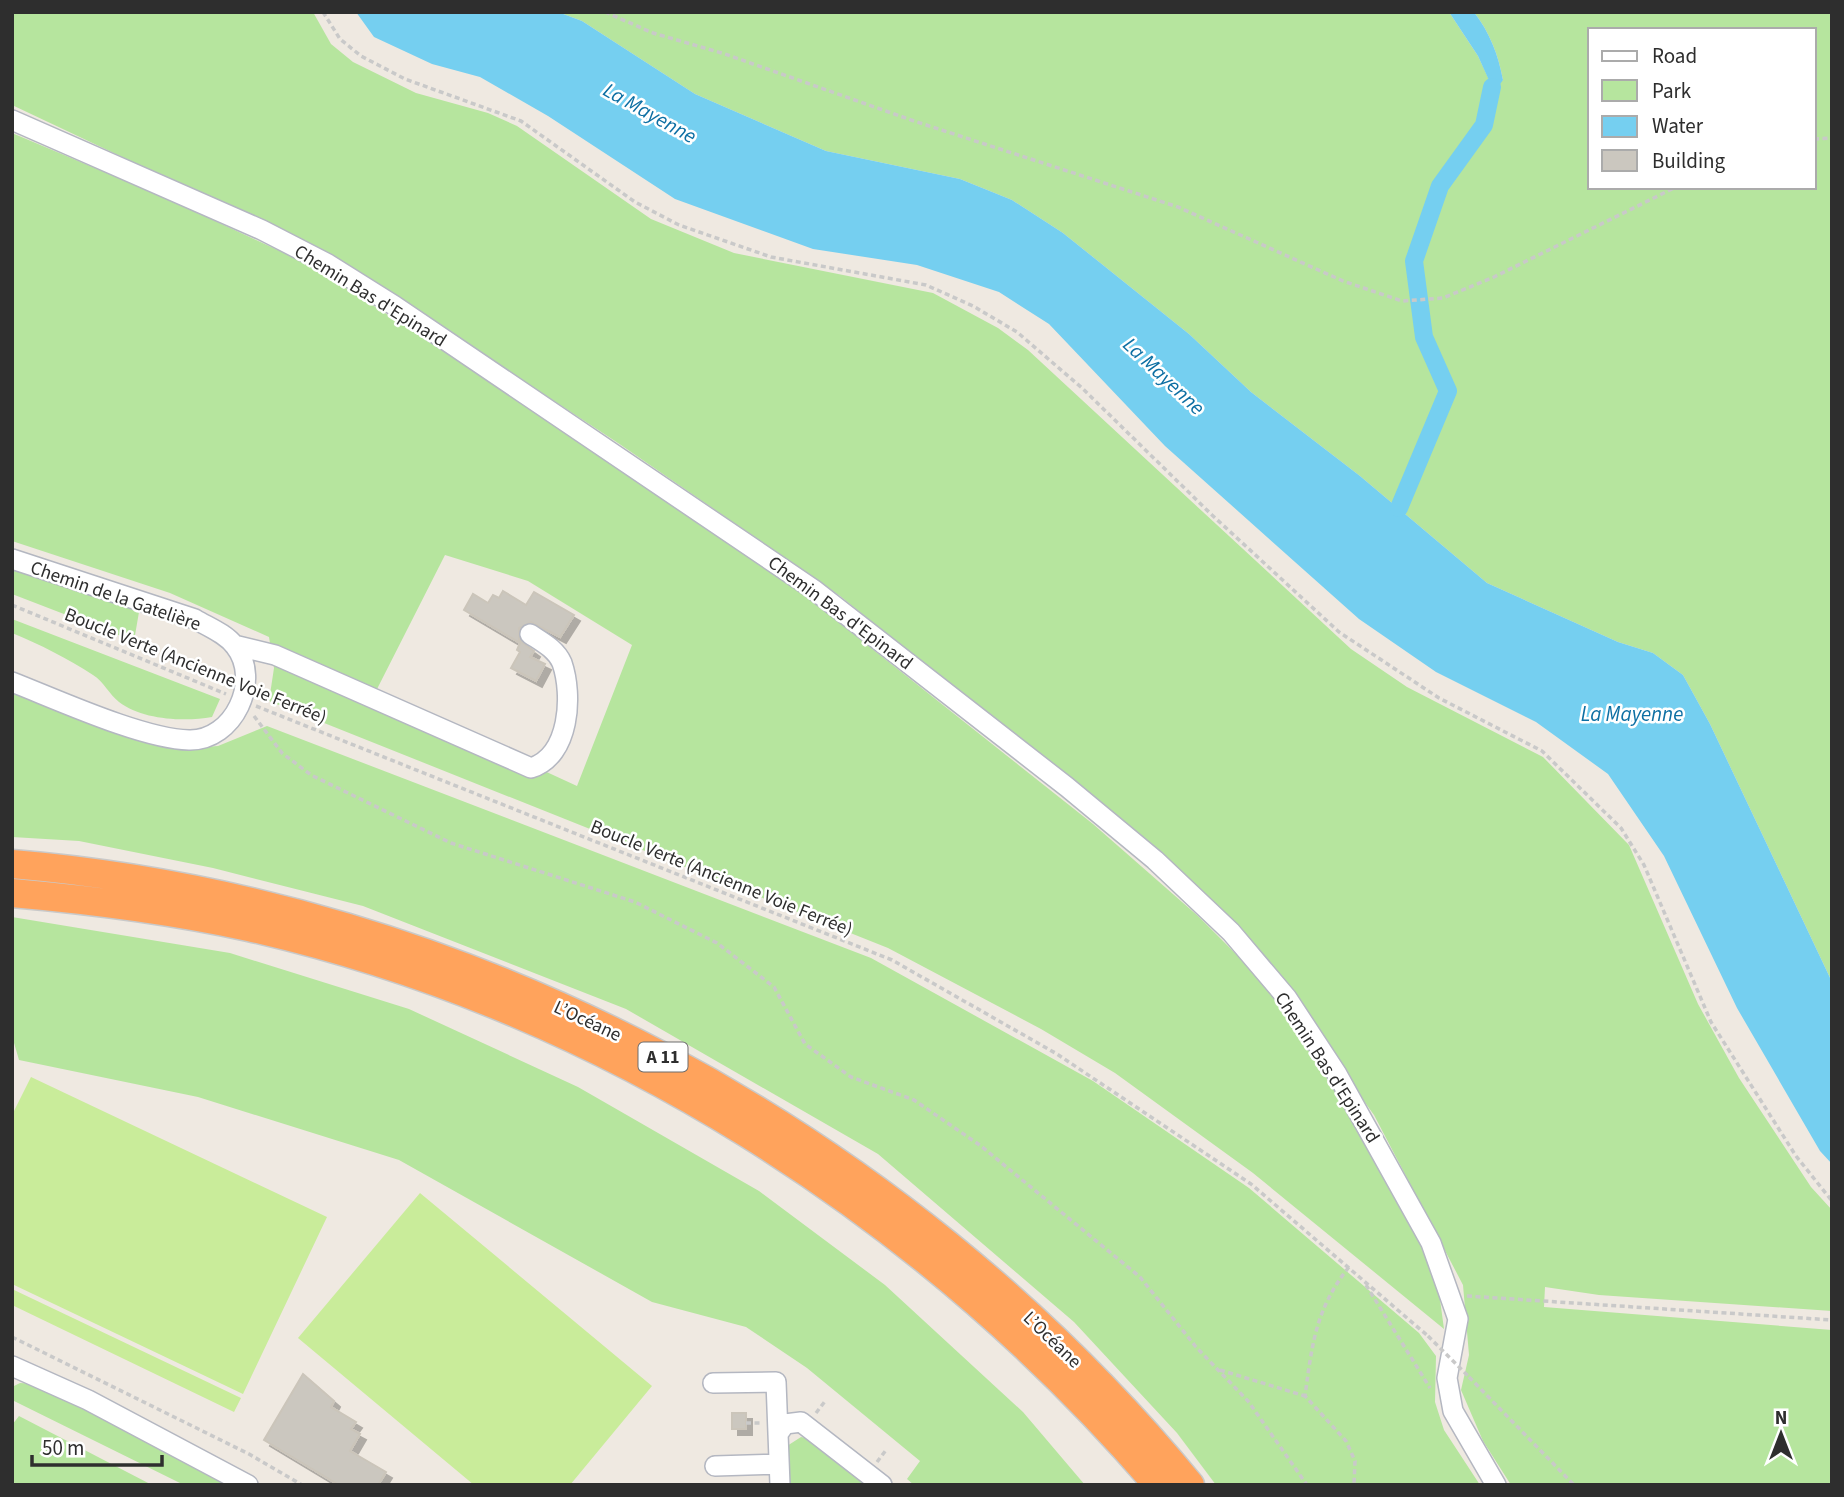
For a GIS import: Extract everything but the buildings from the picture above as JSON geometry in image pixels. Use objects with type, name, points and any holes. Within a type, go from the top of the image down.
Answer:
[{"type":"highway","name":"L’Océane","points":[[12,864],[76,870],[209,892],[370,935],[529,993],[669,1060],[818,1149],[957,1252],[1080,1364],[1190,1485]]},
{"type":"highway","name":"L’Océane","points":[[12,893],[184,914],[317,945],[385,966],[511,1012],[635,1070],[779,1153],[915,1250],[1018,1338],[1094,1413],[1158,1485]]},
{"type":"street","name":"Chemin Bas d'Epinard","points":[[12,120],[262,230],[328,264],[395,306],[701,509],[813,589],[1067,787],[1155,860],[1231,932],[1287,998],[1337,1074],[1395,1175],[1431,1243],[1453,1296],[1458,1329],[1448,1368],[1450,1398]]},
{"type":"street","name":"Chemin de la Gatelière","points":[[12,559],[195,620],[218,632],[234,645]]},
{"type":"street","points":[[234,645],[275,655],[531,768],[552,756],[561,740],[566,705],[561,662],[553,650],[530,634]]},
{"type":"street","points":[[12,682],[130,726],[178,740],[208,738],[226,725],[242,700],[246,678],[243,660],[234,645]]},
{"type":"street","points":[[12,1366],[88,1401],[248,1485]]},
{"type":"street","points":[[713,1383],[776,1382],[780,1485]]},
{"type":"street","points":[[1450,1398],[1459,1424],[1496,1485]]},
{"type":"street","points":[[778,1434],[785,1424],[801,1422],[881,1485]]},
{"type":"street","points":[[715,1465],[779,1464]]},
{"type":"path","points":[[323,12],[340,39],[361,56],[415,83],[521,121],[635,202],[679,225],[771,257],[926,285],[973,306],[1017,332],[1082,388],[1212,515],[1339,632],[1439,698],[1542,751],[1621,828],[1644,865],[1711,1022],[1796,1156],[1832,1200]]},
{"type":"path","points":[[605,12],[653,33],[725,54],[914,121],[1178,207],[1366,290],[1411,300],[1443,298],[1494,277],[1671,189]]},
{"type":"path","name":"Boucle Verte (Ancienne Voie Ferrée)","points":[[12,605],[892,960],[1046,1047],[1149,1112],[1251,1184],[1363,1280]]},
{"type":"path","points":[[242,700],[282,753],[311,775],[451,843],[635,902],[717,943],[775,987],[805,1044],[851,1077],[914,1100],[981,1146],[1140,1277],[1248,1401],[1307,1485]]},
{"type":"path","points":[[1305,1396],[1314,1331],[1329,1291],[1349,1266]]},
{"type":"path","points":[[1363,1280],[1429,1336],[1574,1485]]},
{"type":"path","points":[[1363,1280],[1426,1383],[1450,1398]]},
{"type":"path","points":[[1453,1296],[1501,1296],[1832,1320]]},
{"type":"path","points":[[12,1337],[193,1426],[302,1485]]},
{"type":"path","points":[[1218,1369],[1305,1396],[1346,1441],[1355,1461],[1354,1485]]},
{"type":"green space","points":[[12,12],[313,12],[331,44],[353,62],[416,93],[488,113],[517,126],[651,219],[734,253],[933,293],[998,328],[1028,350],[1351,649],[1407,687],[1543,757],[1629,845],[1698,1004],[1739,1078],[1811,1187],[1832,1210],[1832,1311],[1599,1295],[1545,1287],[1544,1307],[1832,1330],[1832,1485],[1511,1485],[1483,1441],[1461,1390],[1469,1355],[1463,1285],[1374,1115],[1264,962],[1086,795],[840,596],[618,443],[336,258],[12,105]]},
{"type":"green space","points":[[558,12],[1449,12],[1478,56],[1492,86],[1503,80],[1501,70],[1489,36],[1474,12],[1832,12],[1832,982],[1710,724],[1683,675],[1653,653],[1618,642],[1487,583],[1360,476],[1251,392],[1189,334],[1063,233],[1012,200],[960,179],[826,151],[695,94],[582,21]]},
{"type":"green space","points":[[12,133],[166,198],[310,265],[474,370],[769,567],[1093,824],[1198,916],[1260,978],[1338,1095],[1436,1270],[1444,1329],[1253,1173],[1115,1073],[1041,1029],[888,948],[269,701],[274,668],[269,637],[170,593],[12,541]],"holes":[[[445,555],[528,581],[632,645],[577,786],[375,693]]]},
{"type":"green space","points":[[12,567],[139,612],[134,641],[12,594]]},
{"type":"green space","points":[[12,619],[220,699],[212,717],[177,719],[139,713],[119,702],[97,678],[83,669],[12,633]]},
{"type":"green space","points":[[12,690],[53,710],[178,749],[218,746],[267,726],[871,958],[1093,1081],[1249,1188],[1419,1333],[1436,1356],[1435,1402],[1444,1430],[1480,1485],[1216,1485],[1177,1433],[1074,1322],[878,1154],[626,1009],[363,906],[213,868],[79,841],[12,837]]},
{"type":"green space","points":[[12,917],[230,953],[409,1009],[578,1087],[759,1191],[885,1285],[1023,1412],[1085,1485],[914,1485],[907,1479],[920,1461],[807,1368],[746,1327],[652,1302],[399,1160],[198,1097],[19,1060],[12,1036]]},
{"type":"green space","points":[[31,1077],[327,1217],[243,1394],[12,1284],[12,1115]]},
{"type":"green space","points":[[420,1193],[652,1386],[570,1485],[474,1485],[298,1338]]},
{"type":"green space","points":[[12,1289],[241,1398],[234,1412],[12,1305]]},
{"type":"green space","points":[[20,1383],[37,1384],[231,1485],[184,1485],[12,1400],[12,1387]]},
{"type":"green space","points":[[19,1416],[152,1485],[12,1485],[12,1425]]},
{"type":"green space","points":[[801,1437],[810,1439],[869,1485],[786,1485],[787,1446]]},
{"type":"water","name":"La Mayenne","points":[[356,12],[558,12],[582,21],[695,94],[826,151],[960,179],[1012,200],[1063,233],[1189,334],[1251,392],[1360,476],[1487,583],[1618,642],[1653,653],[1683,675],[1710,724],[1832,982],[1832,1164],[1820,1151],[1737,1008],[1664,856],[1608,774],[1536,722],[1436,672],[1359,619],[1165,446],[1049,324],[999,292],[917,265],[813,249],[675,199],[548,116],[480,77],[432,64],[374,37]]},
{"type":"water","points":[[1449,12],[1474,12],[1480,20],[1499,61],[1503,80],[1498,87],[1492,87],[1478,56]]},
{"type":"waterway","points":[[1399,508],[1448,391],[1424,337],[1414,261],[1440,186],[1484,125],[1492,87]]}]
